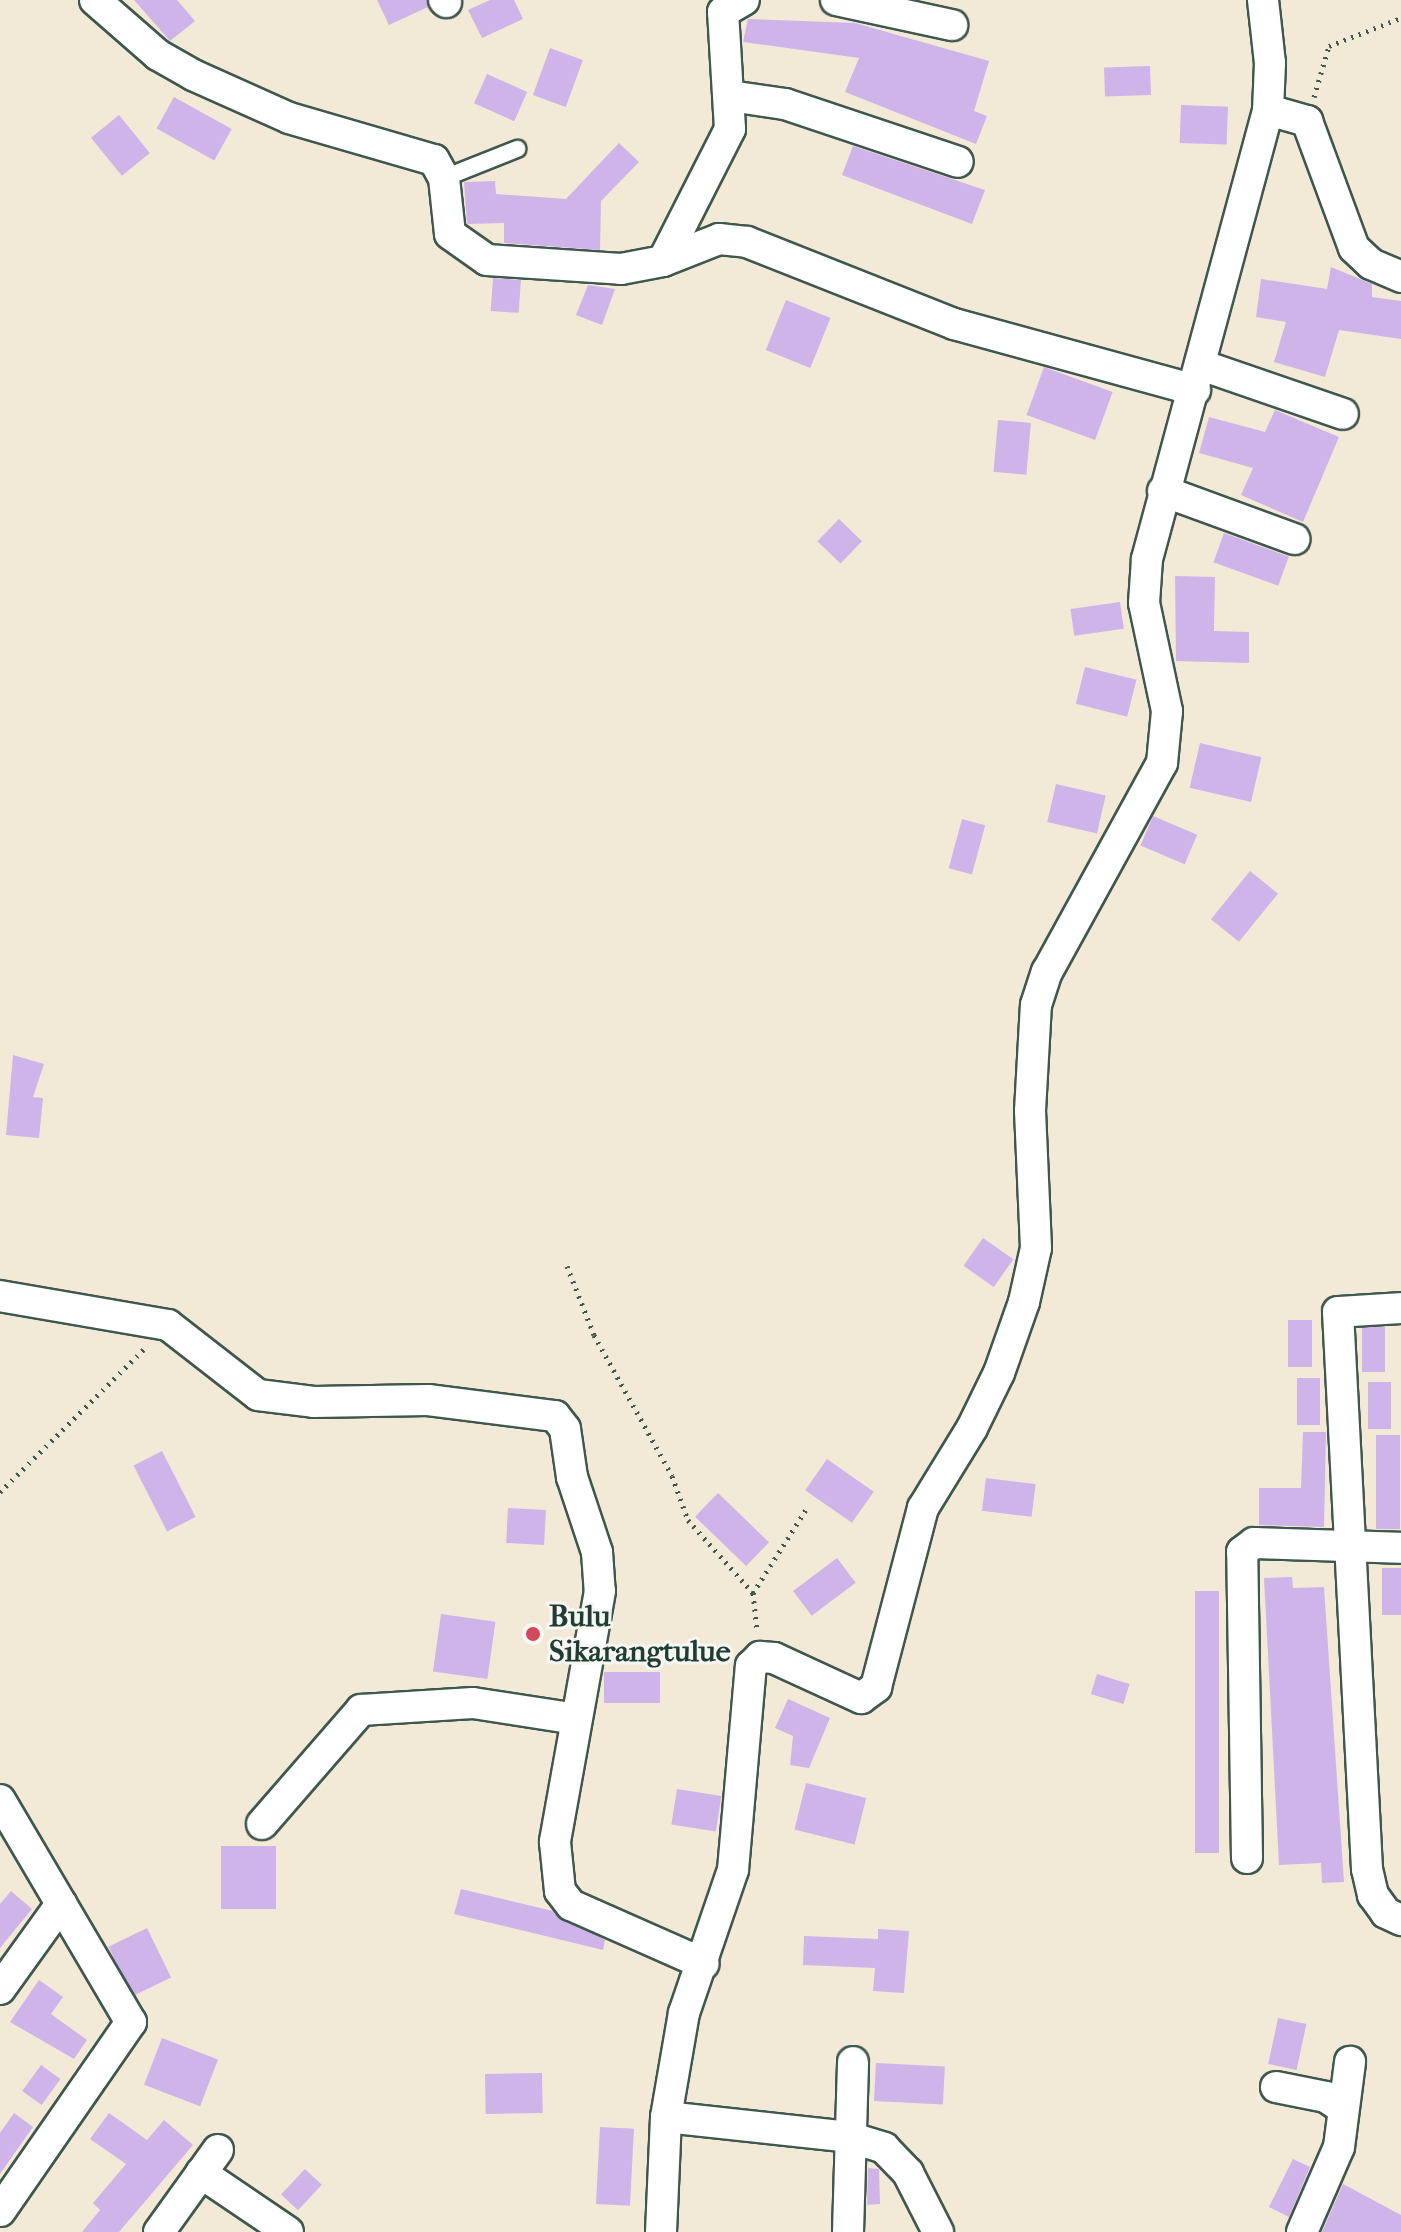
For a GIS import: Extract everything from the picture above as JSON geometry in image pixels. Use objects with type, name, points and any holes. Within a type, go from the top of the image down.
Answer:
[{"type":"street","points":[[836,0],[952,25]]},
{"type":"street","points":[[661,2232],[666,2117],[684,2013],[704,1964],[733,1870],[751,1666],[760,1657],[861,1698],[876,1687],[923,1508],[972,1428],[1024,1302],[1036,1248],[1030,1111],[1036,1005],[1047,972],[1153,785],[1166,740],[1167,711],[1144,603],[1147,559],[1268,110],[1270,63],[1263,0]]},
{"type":"street","points":[[97,1],[158,55],[193,75],[289,118],[422,154],[434,160],[444,178],[450,234],[487,260],[621,269],[663,261],[719,239],[763,245],[954,324],[1343,414]]},
{"type":"street","points":[[663,261],[730,129],[730,96],[722,34],[723,12],[735,1]]},
{"type":"street","points":[[730,96],[785,104],[958,162]]},
{"type":"street","points":[[1268,110],[1307,121],[1354,248],[1371,264],[1401,277]]},
{"type":"street","points":[[1163,491],[1294,539]]},
{"type":"street","points":[[0,1296],[168,1325],[258,1395],[314,1402],[428,1400],[555,1416],[565,1429],[574,1486],[599,1567],[598,1611],[555,1842],[560,1891],[571,1905],[704,1964]]},
{"type":"street","points":[[1401,1308],[1338,1312],[1367,1869],[1373,1895],[1386,1913],[1401,1920]]},
{"type":"street","points":[[1247,1858],[1242,1552],[1254,1543],[1401,1548]]},
{"type":"street","points":[[262,1824],[361,1710],[473,1703],[576,1719]]},
{"type":"street","points":[[0,2211],[131,2022],[3,1811]]},
{"type":"street","points":[[0,1989],[61,1904]]},
{"type":"street","points":[[848,2232],[853,2062]]},
{"type":"street","points":[[1302,2232],[1339,2147],[1341,2107],[1350,2062]]},
{"type":"street","points":[[1276,2087],[1326,2097],[1341,2107]]},
{"type":"street","points":[[666,2117],[849,2137],[895,2156],[938,2232]]},
{"type":"street","points":[[159,2232],[210,2162],[288,2232]]},
{"type":"lane","points":[[444,178],[517,149]]},
{"type":"path","points":[[1307,121],[1329,46],[1401,18]]},
{"type":"path","points":[[567,1266],[594,1335],[672,1476],[688,1520],[753,1593],[760,1657]]},
{"type":"path","points":[[0,1492],[168,1325]]},
{"type":"path","points":[[753,1593],[807,1508]]},
{"type":"building","points":[[134,0],[177,0],[195,21],[170,41]]},
{"type":"building","points":[[377,0],[427,0],[428,7],[389,25]]},
{"type":"building","points":[[490,0],[514,0],[523,19],[482,38],[468,10]]},
{"type":"building","points":[[748,19],[855,23],[989,61],[974,111],[987,116],[976,144],[845,92],[859,58],[743,42]]},
{"type":"building","points":[[550,48],[583,60],[566,107],[533,95]]},
{"type":"building","points":[[1150,66],[1151,95],[1105,97],[1104,68]]},
{"type":"building","points":[[487,74],[527,92],[514,121],[474,103]]},
{"type":"building","points":[[174,97],[232,129],[214,160],[157,128]]},
{"type":"building","points":[[1181,105],[1228,107],[1227,145],[1180,143]]},
{"type":"building","points":[[119,115],[150,153],[122,176],[91,138]]},
{"type":"building","points":[[619,143],[639,162],[601,201],[600,250],[504,243],[504,223],[467,224],[464,182],[495,181],[496,194],[566,199]]},
{"type":"building","points":[[853,146],[985,190],[972,224],[842,175]]},
{"type":"building","points":[[1331,267],[1372,284],[1372,297],[1401,301],[1401,339],[1339,330],[1325,377],[1274,362],[1286,322],[1256,317],[1261,279],[1327,289]]},
{"type":"building","points":[[493,278],[521,280],[519,313],[491,311]]},
{"type":"building","points":[[588,285],[615,289],[602,325],[576,315]]},
{"type":"building","points":[[786,300],[831,318],[810,368],[766,350]]},
{"type":"building","points":[[1044,367],[1113,392],[1095,440],[1027,415]]},
{"type":"building","points":[[1275,410],[1339,437],[1303,522],[1241,495],[1253,468],[1199,453],[1209,417],[1265,432]]},
{"type":"building","points":[[998,420],[1031,423],[1026,475],[993,472]]},
{"type":"building","points":[[839,519],[862,541],[840,564],[817,541]]},
{"type":"building","points":[[1224,533],[1289,557],[1278,586],[1213,562]]},
{"type":"building","points":[[1175,576],[1215,577],[1214,631],[1249,632],[1249,663],[1176,661]]},
{"type":"building","points":[[1120,602],[1124,629],[1074,636],[1070,609]]},
{"type":"building","points":[[1085,667],[1136,680],[1127,717],[1076,704]]},
{"type":"building","points":[[1200,743],[1261,757],[1251,802],[1190,788]]},
{"type":"building","points":[[1056,784],[1106,795],[1097,833],[1047,822]]},
{"type":"building","points":[[1153,816],[1197,835],[1185,864],[1140,845]]},
{"type":"building","points":[[962,819],[985,825],[972,874],[949,868]]},
{"type":"building","points":[[1250,871],[1278,894],[1239,942],[1211,919]]},
{"type":"building","points":[[13,1055],[44,1064],[33,1097],[43,1098],[39,1138],[6,1135]]},
{"type":"building","points":[[983,1238],[1013,1259],[994,1287],[963,1266]]},
{"type":"building","points":[[1288,1320],[1312,1320],[1312,1367],[1288,1367]]},
{"type":"building","points":[[1362,1327],[1385,1327],[1385,1372],[1362,1372]]},
{"type":"building","points":[[1297,1378],[1320,1378],[1320,1425],[1297,1425]]},
{"type":"building","points":[[1368,1382],[1391,1382],[1391,1429],[1368,1429]]},
{"type":"building","points":[[1303,1432],[1326,1432],[1324,1527],[1259,1525],[1259,1488],[1301,1488]]},
{"type":"building","points":[[1376,1435],[1400,1435],[1400,1529],[1376,1529]]},
{"type":"building","points":[[162,1451],[196,1517],[167,1531],[133,1466]]},
{"type":"building","points":[[827,1459],[874,1492],[852,1523],[805,1490]]},
{"type":"building","points":[[986,1478],[1036,1484],[1032,1517],[982,1511]]},
{"type":"building","points":[[718,1493],[769,1542],[746,1566],[695,1517]]},
{"type":"building","points":[[508,1508],[546,1510],[544,1545],[506,1543]]},
{"type":"building","points":[[837,1558],[856,1583],[812,1616],[793,1591]]},
{"type":"building","points":[[1382,1568],[1401,1568],[1401,1615],[1382,1615]]},
{"type":"building","points":[[1292,1577],[1293,1588],[1324,1587],[1344,1882],[1322,1883],[1321,1863],[1279,1865],[1264,1578]]},
{"type":"building","points":[[1195,1591],[1219,1591],[1219,1853],[1195,1853]]},
{"type":"building","points":[[441,1614],[495,1622],[487,1679],[433,1671]]},
{"type":"building","points":[[604,1672],[660,1672],[660,1703],[604,1703]]},
{"type":"building","points":[[1097,1674],[1130,1684],[1123,1704],[1091,1694]]},
{"type":"building","points":[[788,1699],[830,1718],[809,1768],[790,1765],[793,1736],[775,1728]]},
{"type":"building","points":[[806,1783],[866,1798],[855,1845],[794,1830]]},
{"type":"building","points":[[677,1789],[721,1796],[716,1832],[671,1825]]},
{"type":"building","points":[[221,1846],[276,1846],[276,1909],[221,1909]]},
{"type":"building","points":[[461,1889],[553,1911],[605,1940],[603,1950],[454,1914]]},
{"type":"building","points":[[11,1891],[32,1909],[0,1948],[0,1904]]},
{"type":"building","points":[[147,1928],[171,1977],[132,1996],[108,1947]]},
{"type":"building","points":[[878,1929],[909,1931],[904,1993],[873,1991],[875,1968],[803,1965],[804,1936],[878,1939]]},
{"type":"building","points":[[39,1980],[63,1997],[51,2014],[87,2040],[74,2059],[10,2022]]},
{"type":"building","points":[[1278,2018],[1306,2024],[1297,2070],[1268,2064]]},
{"type":"building","points":[[162,2038],[218,2060],[200,2106],[144,2085]]},
{"type":"building","points":[[876,2063],[945,2067],[943,2105],[874,2101]]},
{"type":"building","points":[[41,2065],[60,2079],[42,2105],[22,2091]]},
{"type":"building","points":[[542,2073],[543,2113],[486,2114],[485,2074]]},
{"type":"building","points":[[14,2113],[33,2127],[0,2174],[0,2133]]},
{"type":"building","points":[[109,2113],[147,2140],[164,2120],[193,2145],[119,2232],[82,2232],[100,2210],[93,2203],[126,2164],[90,2139]]},
{"type":"building","points":[[600,2127],[634,2129],[630,2206],[596,2204]]},
{"type":"building","points":[[1293,2159],[1310,2167],[1289,2217],[1269,2207]]},
{"type":"building","points":[[868,2168],[879,2169],[880,2204],[867,2205]]},
{"type":"building","points":[[305,2169],[322,2185],[298,2210],[281,2195]]},
{"type":"building","points":[[1343,2184],[1401,2215],[1401,2232],[1322,2232]]},
{"type":"place","name":"Bulu Sikarangtulue","points":[[533,1634]]}]
